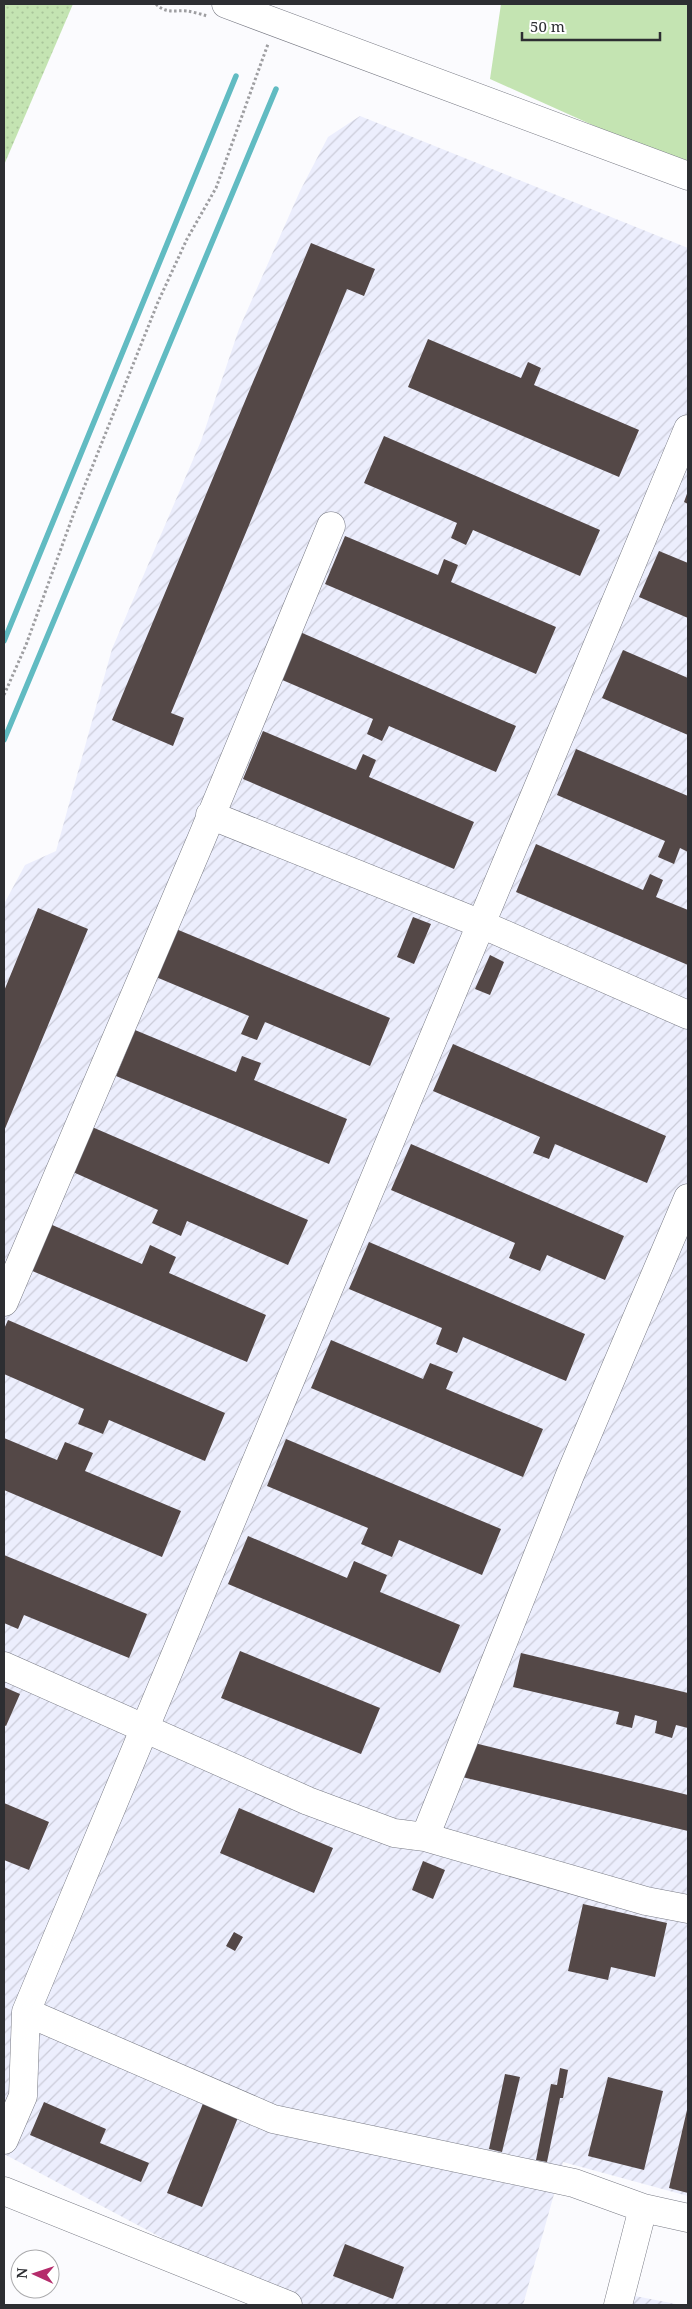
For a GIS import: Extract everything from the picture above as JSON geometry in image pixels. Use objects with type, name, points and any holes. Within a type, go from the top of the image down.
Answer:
[{"type":"lane","points":[[220,10],[688,176]]},
{"type":"lane","points":[[4,2140],[23,2096],[26,2012],[688,429]]},
{"type":"lane","points":[[4,1302],[331,526]]},
{"type":"lane","points":[[210,815],[481,924],[688,1015]]},
{"type":"lane","points":[[425,1837],[570,1475],[688,1198]]},
{"type":"lane","points":[[4,1666],[308,1801],[394,1833],[425,1837],[646,1900],[688,1910]]},
{"type":"lane","points":[[26,2012],[273,2119],[574,2183],[644,2208],[688,2218]]},
{"type":"lane","points":[[4,2191],[288,2305]]},
{"type":"lane","points":[[618,2305],[644,2208]]},
{"type":"path","points":[[156,4],[160,8],[172,12],[220,10]]},
{"type":"path","points":[[4,695],[26,645],[75,510],[158,302],[187,239],[216,188],[258,76],[268,44],[265,36]]},
{"type":"shaded area","points":[[360,116],[688,248],[688,2196],[563,2162],[523,2305],[288,2305],[4,2154],[4,904],[25,865],[56,851],[112,649],[201,441],[239,329],[300,191],[328,137]]},
{"type":"shaded area","points":[[630,2295],[681,2305],[627,2305]]},
{"type":"green space","points":[[4,4],[73,4],[4,165]]},
{"type":"green space","points":[[501,4],[688,4],[688,168],[490,79]]},
{"type":"building","points":[[311,243],[375,269],[364,296],[347,289],[171,713],[184,718],[173,746],[112,720]]},
{"type":"building","points":[[428,339],[521,378],[528,362],[541,368],[534,385],[639,430],[619,477],[408,387]]},
{"type":"building","points":[[384,436],[600,530],[580,576],[473,530],[466,545],[451,538],[457,523],[364,483]]},
{"type":"building","points":[[688,491],[688,504],[684,502]]},
{"type":"building","points":[[345,536],[438,575],[444,559],[458,565],[451,582],[556,627],[536,674],[325,584]]},
{"type":"building","points":[[659,551],[688,563],[688,618],[639,597]]},
{"type":"building","points":[[300,632],[516,726],[496,772],[389,726],[382,741],[367,734],[373,719],[280,679]]},
{"type":"building","points":[[623,650],[688,678],[688,735],[602,698]]},
{"type":"building","points":[[263,731],[356,770],[363,754],[376,760],[369,777],[474,822],[454,869],[243,779]]},
{"type":"building","points":[[576,749],[688,796],[688,852],[680,848],[674,864],[658,857],[665,841],[557,795]]},
{"type":"building","points":[[536,844],[643,890],[650,874],[663,880],[656,897],[688,910],[688,965],[516,892]]},
{"type":"building","points":[[38,908],[88,929],[4,1131],[4,991]]},
{"type":"building","points":[[413,917],[431,924],[414,964],[397,957]]},
{"type":"building","points":[[176,929],[390,1018],[370,1066],[265,1022],[257,1040],[241,1034],[249,1016],[156,977]]},
{"type":"building","points":[[490,955],[504,962],[490,995],[475,989]]},
{"type":"building","points":[[135,1030],[236,1072],[242,1056],[261,1063],[254,1080],[347,1119],[329,1164],[116,1076]]},
{"type":"building","points":[[453,1044],[666,1136],[647,1183],[555,1144],[549,1159],[533,1153],[540,1137],[433,1091]]},
{"type":"building","points":[[92,1127],[308,1220],[288,1265],[187,1221],[181,1236],[152,1223],[158,1210],[73,1172]]},
{"type":"building","points":[[411,1144],[624,1236],[605,1280],[547,1255],[540,1271],[509,1258],[515,1243],[391,1190]]},
{"type":"building","points":[[50,1224],[142,1264],[150,1245],[176,1257],[169,1273],[266,1315],[247,1362],[30,1270]]},
{"type":"building","points":[[369,1242],[585,1334],[566,1381],[463,1337],[457,1353],[436,1344],[442,1328],[349,1289]]},
{"type":"building","points":[[8,1320],[225,1413],[205,1461],[109,1420],[103,1434],[78,1424],[84,1409],[4,1374],[4,1329]]},
{"type":"building","points":[[331,1340],[423,1379],[430,1363],[453,1372],[446,1389],[543,1429],[523,1477],[311,1388]]},
{"type":"building","points":[[4,1438],[57,1460],[65,1442],[93,1453],[85,1471],[181,1511],[162,1557],[4,1490]]},
{"type":"building","points":[[286,1439],[501,1529],[482,1575],[399,1540],[392,1557],[361,1544],[368,1528],[267,1486]]},
{"type":"building","points":[[248,1536],[347,1578],[354,1561],[387,1575],[380,1592],[460,1625],[440,1673],[228,1584]]},
{"type":"building","points":[[4,1555],[147,1614],[129,1658],[24,1615],[18,1629],[4,1623]]},
{"type":"building","points":[[240,1651],[380,1708],[361,1754],[221,1698]]},
{"type":"building","points":[[521,1653],[688,1693],[688,1728],[676,1725],[672,1738],[655,1733],[657,1721],[635,1715],[632,1728],[616,1724],[619,1712],[513,1687]]},
{"type":"building","points":[[4,1687],[20,1694],[6,1726],[4,1725]]},
{"type":"building","points":[[466,1741],[688,1795],[688,1831],[458,1776]]},
{"type":"building","points":[[4,1803],[49,1822],[29,1870],[4,1860]]},
{"type":"building","points":[[239,1808],[333,1848],[314,1893],[220,1853]]},
{"type":"building","points":[[423,1861],[445,1870],[433,1899],[412,1890]]},
{"type":"building","points":[[583,1904],[667,1923],[655,1977],[611,1967],[608,1980],[568,1971]]},
{"type":"building","points":[[234,1932],[243,1937],[235,1951],[226,1946]]},
{"type":"building","points":[[560,2068],[568,2070],[563,2098],[560,2098],[547,2162],[536,2160],[551,2084],[557,2085]]},
{"type":"building","points":[[505,2074],[520,2077],[502,2152],[489,2149]]},
{"type":"building","points":[[608,2077],[663,2091],[644,2170],[588,2156]]},
{"type":"building","points":[[204,2101],[239,2115],[202,2207],[167,2193]]},
{"type":"building","points":[[44,2102],[106,2129],[100,2143],[149,2163],[141,2182],[30,2135]]},
{"type":"building","points":[[688,2110],[688,2193],[669,2188]]},
{"type":"building","points":[[345,2244],[404,2267],[393,2299],[333,2276]]},
{"type":"waterway","points":[[4,641],[236,76]]},
{"type":"waterway","points":[[4,740],[276,89]]}]
